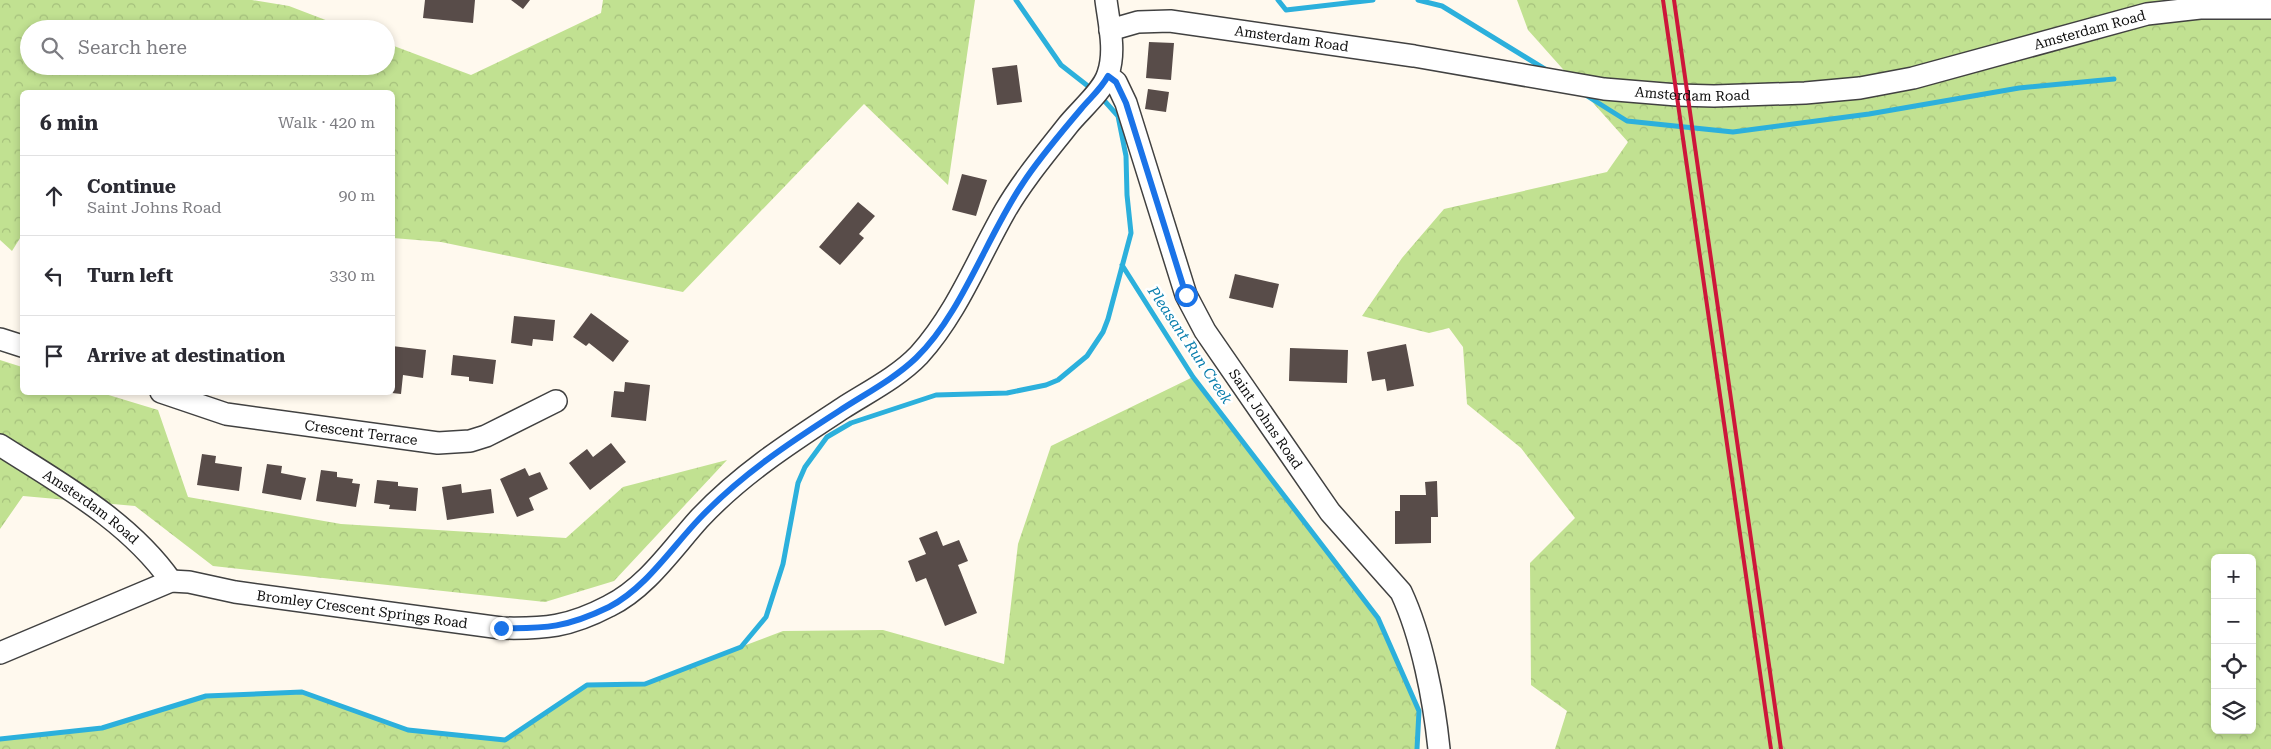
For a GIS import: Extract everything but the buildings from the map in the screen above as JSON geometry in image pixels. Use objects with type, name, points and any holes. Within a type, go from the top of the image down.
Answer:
[{"type":"street","points":[[1105,81],[1112,60],[1106,0]]},
{"type":"street","name":"Amsterdam Road","points":[[1110,30],[1138,22],[1170,21],[1414,56],[1604,89],[1714,96],[1805,93],[1860,88],[1913,78],[2147,14],[2200,8],[2271,8]]},
{"type":"street","name":"Bromley Crescent Springs Road","points":[[0,653],[171,581],[189,582],[235,592],[501,628],[541,629],[563,625],[610,606],[636,587],[701,517],[750,472],[776,452],[898,373],[917,357],[936,335],[953,310],[1004,212],[1024,181],[1105,81]]},
{"type":"street","name":"Saint Johns Road","points":[[1105,81],[1116,82],[1126,103],[1186,295],[1205,331],[1330,512],[1401,592],[1408,608],[1428,679],[1439,749]]},
{"type":"street","points":[[0,339],[20,345]]},
{"type":"street","name":"Crescent Terrace","points":[[170,395],[226,414],[438,443],[470,441],[486,436],[556,401]]},
{"type":"street","name":"Amsterdam Road","points":[[0,445],[118,524],[157,560],[171,581]]},
{"type":"green space","points":[[0,0],[252,0],[289,6],[326,20],[20,20],[20,75],[395,75],[395,46],[471,75],[601,13],[603,0],[975,0],[948,185],[864,104],[683,292],[441,242],[395,238],[395,90],[20,90],[20,238],[12,251],[0,240]]},
{"type":"green space","points":[[1517,0],[2271,0],[2271,749],[1555,749],[1567,711],[1531,685],[1530,563],[1575,518],[1521,448],[1467,404],[1463,347],[1449,328],[1429,333],[1362,316],[1402,258],[1444,209],[1607,172],[1628,142],[1528,30]]},
{"type":"green space","points":[[0,360],[20,366],[20,395],[109,395],[158,410],[188,497],[341,524],[566,538],[623,487],[727,460],[614,581],[545,602],[213,566],[135,506],[23,496],[0,529]]},
{"type":"green space","points":[[1193,377],[1378,618],[1419,711],[1417,749],[0,749],[0,739],[102,728],[206,696],[302,692],[408,730],[505,740],[587,685],[645,683],[783,631],[883,630],[1004,664],[1018,544],[1051,446]]},
{"type":"waterway","name":"Pleasant Run Creek","points":[[1016,0],[1061,65],[1093,90]]},
{"type":"waterway","points":[[1278,0],[1286,10],[1373,0]]},
{"type":"waterway","points":[[1418,0],[1442,6],[1548,71]]},
{"type":"waterway","points":[[1584,94],[1627,121],[1733,132],[1869,114],[2019,88],[2114,79]]},
{"type":"waterway","points":[[0,739],[102,728],[206,696],[302,692],[408,730],[505,740],[587,685],[645,684],[741,647],[766,617],[783,564],[798,483],[805,467],[827,437],[851,423],[936,395],[1007,393],[1046,385],[1058,380],[1087,356],[1103,332],[1131,233],[1127,195],[1126,156],[1118,116],[1101,97]]},
{"type":"waterway","name":"Pleasant Run Creek","points":[[1122,265],[1193,377],[1378,618],[1419,711],[1417,749]]},
{"type":"railway","points":[[1663,0],[1771,749]]},
{"type":"railway","points":[[1674,0],[1781,749]]},
{"type":"route","points":[[501,628],[541,629],[563,625],[610,606],[629,593],[648,576],[701,517],[750,472],[776,452],[898,373],[917,357],[936,335],[953,310],[1004,212],[1024,181],[1083,106],[1102,86],[1108,76],[1116,82],[1126,103],[1159,203],[1186,295]]}]
